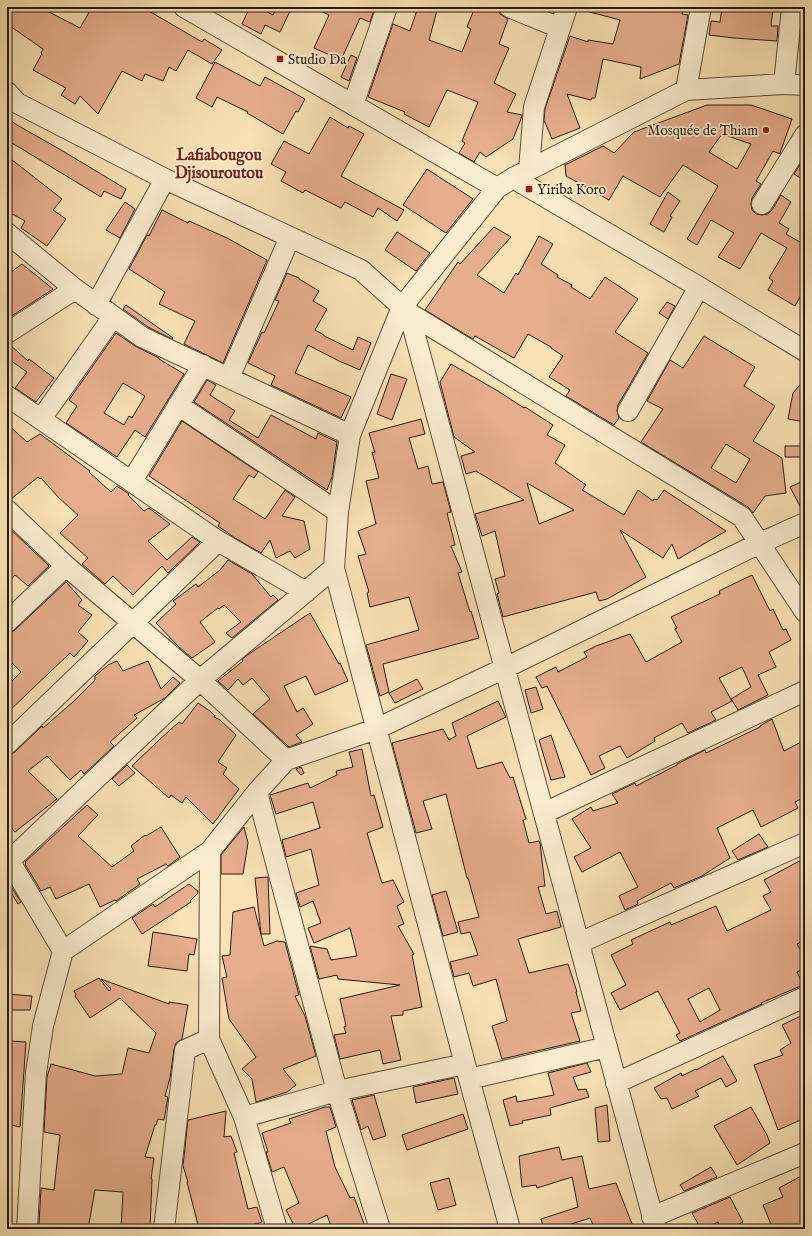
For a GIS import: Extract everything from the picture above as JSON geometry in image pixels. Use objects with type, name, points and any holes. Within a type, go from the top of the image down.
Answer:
[{"type":"street","points":[[184,7],[353,105],[513,178],[805,351]]},
{"type":"street","points":[[353,105],[387,7]]},
{"type":"street","points":[[509,7],[560,28]]},
{"type":"street","points":[[510,1229],[334,568],[338,512],[350,435],[405,310],[513,178],[534,107],[567,7]]},
{"type":"street","points":[[686,90],[701,7]]},
{"type":"street","points":[[784,84],[792,7]]},
{"type":"street","points":[[513,178],[686,90],[784,84],[805,85]]},
{"type":"street","points":[[10,103],[165,179],[361,270],[405,310],[742,517],[805,612]]},
{"type":"street","points":[[762,204],[805,134]]},
{"type":"street","points":[[96,305],[165,179]]},
{"type":"street","points":[[7,233],[75,289],[142,337],[350,435]]},
{"type":"street","points":[[228,378],[290,237]]},
{"type":"street","points":[[628,411],[699,287]]},
{"type":"street","points":[[7,334],[75,289]]},
{"type":"street","points":[[405,310],[505,668],[654,1223],[805,1153]]},
{"type":"street","points":[[41,419],[113,317]]},
{"type":"street","points":[[132,481],[202,365]]},
{"type":"street","points":[[7,396],[218,541],[306,592]]},
{"type":"street","points":[[178,405],[338,512]]},
{"type":"street","points":[[7,510],[66,566],[200,680],[286,760]]},
{"type":"street","points":[[27,1229],[36,1073],[43,1026],[63,951],[210,851],[257,792],[286,760],[376,728],[505,668],[760,543],[805,523]]},
{"type":"street","points":[[7,744],[218,541]]},
{"type":"street","points":[[7,622],[66,566]]},
{"type":"street","points":[[63,951],[8,862],[200,680],[334,568]]},
{"type":"street","points":[[544,813],[805,691]]},
{"type":"street","points":[[257,792],[337,1092],[380,1229]]},
{"type":"street","points":[[579,943],[805,843]]},
{"type":"street","points":[[210,851],[209,1038],[244,1117],[277,1229]]},
{"type":"street","points":[[616,1083],[805,997]]},
{"type":"street","points":[[164,1229],[185,1050],[209,1038]]},
{"type":"street","points":[[244,1117],[337,1092],[467,1071],[606,1046]]},
{"type":"building","points":[[7,7],[49,7],[47,11],[80,28],[92,7],[142,7],[202,42],[204,39],[222,50],[212,64],[188,50],[176,71],[169,67],[163,81],[145,74],[142,81],[122,71],[98,114],[80,96],[75,104],[61,95],[66,88],[33,70],[42,54],[43,49],[7,24]]},
{"type":"building","points":[[250,7],[258,7],[273,15],[277,7],[292,7],[280,32],[265,25],[261,34],[242,24]]},
{"type":"building","points":[[312,7],[375,7],[370,22],[360,18],[341,60],[314,48],[329,15]]},
{"type":"building","points":[[418,7],[438,7],[429,40],[462,52],[471,29],[467,27],[475,7],[498,7],[500,14],[508,19],[499,44],[509,48],[494,83],[516,94],[507,112],[522,115],[513,139],[486,157],[480,152],[474,162],[459,153],[465,143],[462,141],[478,102],[447,90],[429,127],[404,114],[405,112],[368,97],[393,24],[410,31]]},
{"type":"building","points":[[586,7],[683,7],[682,14],[688,15],[679,64],[640,79],[641,67],[603,59],[595,98],[592,98],[591,100],[567,94],[580,128],[552,139],[544,120],[545,109],[570,36],[588,42],[588,40],[613,44],[620,20],[586,11]]},
{"type":"building","points":[[722,7],[773,7],[771,26],[778,26],[777,41],[709,35],[711,21],[720,22]]},
{"type":"building","points":[[801,27],[805,28],[805,42],[800,41]]},
{"type":"building","points":[[351,55],[357,58],[349,81],[341,77]]},
{"type":"building","points":[[215,62],[260,86],[265,77],[305,99],[298,112],[296,111],[283,134],[247,113],[248,112],[217,97],[212,107],[196,98]]},
{"type":"building","points":[[707,105],[751,105],[792,119],[780,154],[773,151],[756,181],[761,184],[752,198],[751,204],[752,210],[756,214],[762,215],[768,214],[772,210],[781,195],[791,202],[779,223],[789,229],[786,234],[805,245],[805,288],[795,306],[768,290],[773,281],[769,278],[787,248],[761,233],[740,269],[718,257],[734,233],[711,220],[697,245],[687,239],[718,186],[683,165],[660,197],[623,176],[609,200],[566,176],[565,164],[603,146],[614,153],[634,132]],"holes":[[[722,134],[751,144],[737,169],[709,152]]]},
{"type":"building","points":[[330,117],[348,128],[349,126],[364,134],[341,176],[404,210],[397,221],[378,208],[373,217],[345,202],[341,208],[305,190],[303,193],[281,181],[286,172],[271,164],[284,141],[309,154]]},
{"type":"building","points":[[7,118],[126,189],[121,199],[104,191],[101,197],[7,140]]},
{"type":"building","points":[[7,156],[62,199],[53,210],[66,219],[47,246],[21,228],[25,221],[7,211]]},
{"type":"building","points":[[805,157],[805,181],[794,174]]},
{"type":"building","points":[[427,169],[473,199],[446,233],[403,205]]},
{"type":"building","points":[[668,192],[680,201],[670,216],[672,217],[664,232],[650,224]]},
{"type":"building","points":[[125,202],[135,209],[120,238],[106,230]]},
{"type":"building","points":[[162,210],[188,223],[189,221],[227,238],[267,260],[223,363],[184,344],[195,321],[159,304],[165,292],[129,269],[147,235],[149,236]]},
{"type":"building","points":[[494,227],[511,237],[477,275],[504,293],[516,273],[518,275],[539,236],[553,244],[541,264],[558,275],[557,277],[572,285],[571,287],[590,299],[605,277],[638,299],[615,332],[648,353],[618,405],[617,411],[619,418],[614,425],[566,396],[570,390],[549,377],[563,356],[551,347],[528,334],[514,358],[475,336],[473,339],[425,310],[458,262],[460,264]]},
{"type":"building","points":[[397,232],[430,253],[416,271],[385,250]]},
{"type":"building","points":[[22,264],[53,289],[7,319],[7,275]]},
{"type":"building","points":[[287,273],[299,278],[319,291],[313,301],[327,309],[315,330],[353,350],[358,337],[371,343],[360,370],[308,345],[295,373],[351,397],[341,418],[271,385],[275,376],[248,363],[262,332],[264,333],[279,301],[275,300]]},
{"type":"building","points":[[667,302],[675,306],[668,319],[659,313]]},
{"type":"building","points":[[126,305],[173,338],[172,339],[148,327],[123,309]]},
{"type":"building","points":[[116,333],[135,346],[159,358],[184,374],[145,437],[135,430],[117,457],[66,423],[77,406],[69,400]],"holes":[[[123,383],[145,396],[132,418],[129,416],[124,425],[104,413]]]},
{"type":"building","points":[[704,336],[755,367],[744,386],[775,406],[753,441],[782,458],[786,493],[765,496],[753,513],[748,507],[641,442],[663,409],[647,401],[670,360],[683,368]],"holes":[[[726,444],[750,459],[736,483],[711,468]]]},
{"type":"building","points":[[7,344],[9,344],[28,361],[29,359],[54,378],[36,402],[15,388],[27,372],[7,358]]},
{"type":"building","points":[[451,364],[553,425],[547,435],[565,445],[555,463],[586,485],[582,490],[624,515],[638,490],[653,501],[654,499],[657,500],[664,490],[726,531],[678,559],[672,544],[663,558],[620,530],[646,577],[607,599],[599,601],[596,592],[503,617],[495,579],[505,576],[495,531],[482,536],[475,514],[524,500],[476,471],[466,474],[461,456],[475,452],[454,437],[440,382]],"holes":[[[527,483],[574,510],[539,524]]]},
{"type":"building","points":[[391,374],[407,379],[392,420],[377,414]]},
{"type":"building","points":[[805,379],[805,422],[788,419],[793,393]]},
{"type":"building","points":[[207,380],[216,385],[210,395],[235,411],[229,420],[258,438],[271,415],[316,439],[318,433],[337,442],[332,477],[327,490],[194,402]]},
{"type":"building","points":[[421,419],[425,434],[409,438],[418,469],[428,466],[432,484],[443,482],[451,512],[447,513],[455,545],[451,546],[462,572],[458,573],[479,638],[383,664],[389,692],[380,696],[366,645],[419,630],[409,597],[370,607],[367,593],[369,592],[358,556],[366,554],[358,531],[376,524],[366,481],[379,478],[372,452],[375,453],[369,433]]},
{"type":"building","points":[[182,421],[258,472],[254,478],[249,475],[233,499],[265,519],[285,490],[295,497],[282,516],[304,521],[310,549],[295,558],[290,551],[276,558],[270,540],[261,553],[235,538],[218,526],[220,523],[149,476]]},
{"type":"building","points":[[7,424],[27,442],[40,434],[90,471],[89,472],[111,492],[117,486],[129,494],[128,495],[144,511],[149,508],[170,524],[148,541],[167,560],[192,537],[200,542],[168,573],[162,566],[133,595],[113,576],[105,584],[82,564],[88,558],[60,533],[78,515],[59,498],[41,478],[40,479],[38,477],[11,499],[7,499]]},
{"type":"building","points":[[785,446],[805,446],[805,457],[785,457]]},
{"type":"building","points":[[805,480],[805,512],[803,512],[790,487]]},
{"type":"building","points":[[7,526],[49,566],[28,586],[15,575],[7,584]]},
{"type":"building","points":[[228,560],[252,574],[271,597],[273,595],[278,600],[232,638],[226,633],[241,622],[224,605],[219,609],[218,608],[200,622],[215,642],[192,658],[156,623],[176,604],[173,601],[196,584],[198,587],[220,570]]},
{"type":"building","points":[[752,575],[770,611],[773,609],[783,630],[786,629],[791,640],[769,652],[776,667],[758,675],[768,695],[738,710],[731,699],[751,687],[742,667],[719,678],[732,701],[711,712],[716,720],[688,733],[682,723],[654,738],[655,741],[627,758],[620,746],[599,756],[605,768],[591,775],[547,686],[542,688],[536,677],[556,667],[558,672],[587,657],[584,652],[596,646],[630,634],[646,662],[682,642],[671,617],[720,594],[719,591]]},
{"type":"building","points":[[66,582],[82,600],[78,605],[92,615],[78,632],[88,641],[74,657],[70,653],[7,713],[7,686],[21,672],[7,658],[7,650],[12,646],[7,641],[7,633],[15,630]]},
{"type":"building","points":[[310,613],[339,664],[340,663],[348,681],[315,695],[306,676],[284,686],[297,712],[303,708],[313,724],[296,735],[302,742],[289,747],[253,714],[270,699],[252,678],[243,685],[238,679],[228,690],[218,681],[243,661],[242,659]]},
{"type":"building","points":[[117,661],[123,671],[148,661],[161,689],[173,677],[180,683],[165,698],[134,715],[137,718],[110,742],[114,746],[84,774],[81,770],[70,780],[47,756],[28,771],[57,799],[15,832],[7,823],[7,755],[15,752],[42,726],[43,728],[74,701],[95,680],[95,676],[108,665]]},
{"type":"building","points":[[417,679],[423,689],[395,703],[389,693]]},
{"type":"building","points":[[536,687],[543,709],[531,713],[525,690]]},
{"type":"building","points":[[498,701],[506,717],[467,736],[477,769],[502,762],[510,778],[513,777],[526,819],[523,820],[529,843],[539,841],[540,843],[545,886],[538,887],[546,914],[557,911],[561,927],[518,939],[529,973],[568,964],[577,992],[581,1011],[571,1013],[580,1041],[502,1059],[492,1026],[507,1021],[496,979],[473,986],[469,973],[454,977],[450,962],[478,955],[470,932],[461,934],[458,922],[479,917],[467,878],[446,794],[423,801],[432,829],[416,833],[392,743],[443,729],[449,740],[456,736],[452,723]]},
{"type":"building","points":[[198,703],[210,711],[215,716],[214,717],[220,720],[236,735],[218,762],[227,768],[223,774],[239,789],[213,824],[186,797],[182,803],[171,795],[169,798],[132,766],[179,722],[182,724]]},
{"type":"building","points":[[772,719],[784,751],[805,740],[805,797],[795,802],[798,808],[761,827],[753,810],[717,828],[730,858],[702,876],[674,888],[671,883],[637,901],[638,904],[625,910],[619,896],[638,887],[620,852],[582,872],[574,857],[591,848],[572,819],[591,807],[593,811],[618,803],[612,794],[635,783],[636,786],[705,750],[706,753],[760,727]]},
{"type":"building","points":[[551,735],[565,777],[551,780],[539,740]]},
{"type":"building","points":[[362,749],[371,796],[374,795],[383,827],[367,833],[382,883],[393,880],[404,902],[397,906],[404,924],[398,926],[414,954],[412,955],[422,1007],[403,1011],[403,1015],[391,1016],[401,1060],[383,1064],[380,1050],[340,1059],[334,1035],[346,1033],[344,1027],[346,1026],[340,999],[400,985],[338,979],[337,975],[319,979],[310,946],[327,949],[331,960],[357,956],[350,928],[314,943],[308,928],[321,923],[313,901],[300,907],[296,893],[319,885],[311,849],[286,857],[282,840],[320,828],[313,802],[276,814],[270,795],[308,783],[310,788],[337,775],[336,771],[353,767],[349,752]]},
{"type":"building","points":[[127,765],[135,773],[119,786],[112,779]]},
{"type":"building","points":[[301,767],[304,773],[301,775],[296,769]]},
{"type":"building","points":[[87,805],[98,815],[78,836],[112,867],[134,851],[131,846],[145,835],[146,836],[161,827],[180,857],[168,866],[166,864],[137,879],[140,884],[116,901],[115,900],[100,907],[89,884],[56,899],[50,887],[41,891],[25,862]]},
{"type":"building","points":[[244,827],[248,843],[243,874],[221,874],[221,855]]},
{"type":"building","points":[[759,834],[768,847],[738,860],[732,851]]},
{"type":"building","points":[[805,858],[805,940],[797,944],[805,958],[805,968],[797,972],[803,985],[680,1041],[676,1035],[680,1033],[658,991],[620,1010],[611,993],[626,985],[611,955],[633,944],[631,940],[670,922],[671,925],[716,906],[727,931],[771,910],[763,896],[771,892],[764,880]],"holes":[[[709,988],[720,1010],[700,1022],[688,999]]]},
{"type":"building","points":[[268,877],[270,934],[261,934],[255,878]]},
{"type":"building","points":[[8,882],[21,902],[18,904],[7,886]]},
{"type":"building","points":[[189,884],[198,891],[198,893],[190,901],[191,902],[142,934],[132,918],[153,904],[155,907]]},
{"type":"building","points":[[446,891],[458,932],[443,936],[432,895]]},
{"type":"building","points":[[254,907],[264,946],[277,941],[285,942],[299,995],[295,996],[305,1016],[316,1056],[283,1069],[296,1085],[287,1092],[256,1102],[252,1079],[242,1069],[256,1057],[229,1019],[222,978],[227,977],[222,956],[230,955],[233,912]]},
{"type":"building","points":[[153,932],[197,939],[194,955],[189,954],[187,971],[148,966]]},
{"type":"building","points":[[99,978],[109,991],[111,989],[101,979],[169,1004],[169,1002],[188,1005],[182,1039],[176,1043],[174,1049],[170,1078],[165,1096],[168,1097],[164,1120],[158,1119],[145,1157],[154,1158],[151,1179],[150,1229],[121,1229],[123,1192],[95,1190],[88,1229],[63,1229],[39,1224],[41,1188],[54,1190],[60,1135],[44,1132],[47,1077],[51,1064],[95,1076],[122,1074],[128,1048],[149,1053],[156,1033],[120,998],[90,1018],[75,996],[74,991]]},
{"type":"building","points":[[7,994],[32,996],[30,1010],[7,1010]]},
{"type":"building","points":[[805,1014],[805,1118],[778,1130],[754,1065],[783,1055],[780,1050],[791,1043],[782,1025]]},
{"type":"building","points":[[11,1041],[26,1042],[20,1127],[7,1124],[7,1095]]},
{"type":"building","points":[[723,1056],[737,1081],[726,1087],[721,1078],[695,1091],[699,1096],[672,1109],[667,1098],[661,1099],[654,1088],[681,1073],[682,1076]]},
{"type":"building","points":[[587,1063],[591,1072],[573,1077],[578,1090],[586,1089],[589,1097],[550,1108],[551,1115],[522,1121],[523,1123],[510,1126],[503,1100],[516,1096],[517,1102],[554,1095],[548,1073]]},
{"type":"building","points":[[454,1078],[458,1094],[416,1103],[413,1087]]},
{"type":"building","points":[[374,1095],[386,1136],[373,1140],[368,1126],[361,1130],[352,1100]]},
{"type":"building","points":[[607,1105],[610,1141],[598,1142],[595,1108]]},
{"type":"building","points":[[325,1107],[330,1107],[336,1127],[326,1131],[335,1167],[350,1198],[354,1197],[366,1229],[332,1229],[327,1215],[296,1229],[286,1210],[299,1203],[284,1167],[272,1172],[262,1133],[291,1123],[289,1119]]},
{"type":"building","points":[[751,1107],[770,1143],[737,1165],[714,1126]]},
{"type":"building","points":[[226,1111],[224,1137],[231,1136],[237,1152],[234,1153],[248,1209],[257,1207],[262,1222],[239,1229],[199,1229],[183,1166],[188,1120]]},
{"type":"building","points":[[463,1114],[468,1129],[407,1150],[402,1135]]},
{"type":"building","points":[[559,1147],[562,1160],[582,1156],[589,1189],[616,1183],[634,1229],[595,1229],[590,1218],[556,1229],[544,1229],[541,1219],[578,1207],[572,1177],[537,1188],[536,1185],[522,1187],[519,1156]]},
{"type":"building","points":[[711,1167],[717,1177],[684,1191],[680,1185]]},
{"type":"building","points":[[805,1174],[805,1226],[797,1229],[773,1229],[763,1205],[783,1197],[779,1188]]},
{"type":"building","points":[[449,1178],[456,1205],[438,1210],[430,1183]]},
{"type":"building","points":[[730,1197],[743,1222],[730,1229],[721,1229],[718,1222],[705,1229],[701,1229],[692,1213]]},
{"type":"place","name":"Studio Da","points":[[280,59]]},
{"type":"place","name":"Mosquée de Thiam","points":[[766,130]]},
{"type":"place","name":"Yiriba Koro","points":[[529,189]]},
{"type":"district","name":"Lafiabougou Djisouroutou","points":[[219,163]]}]
